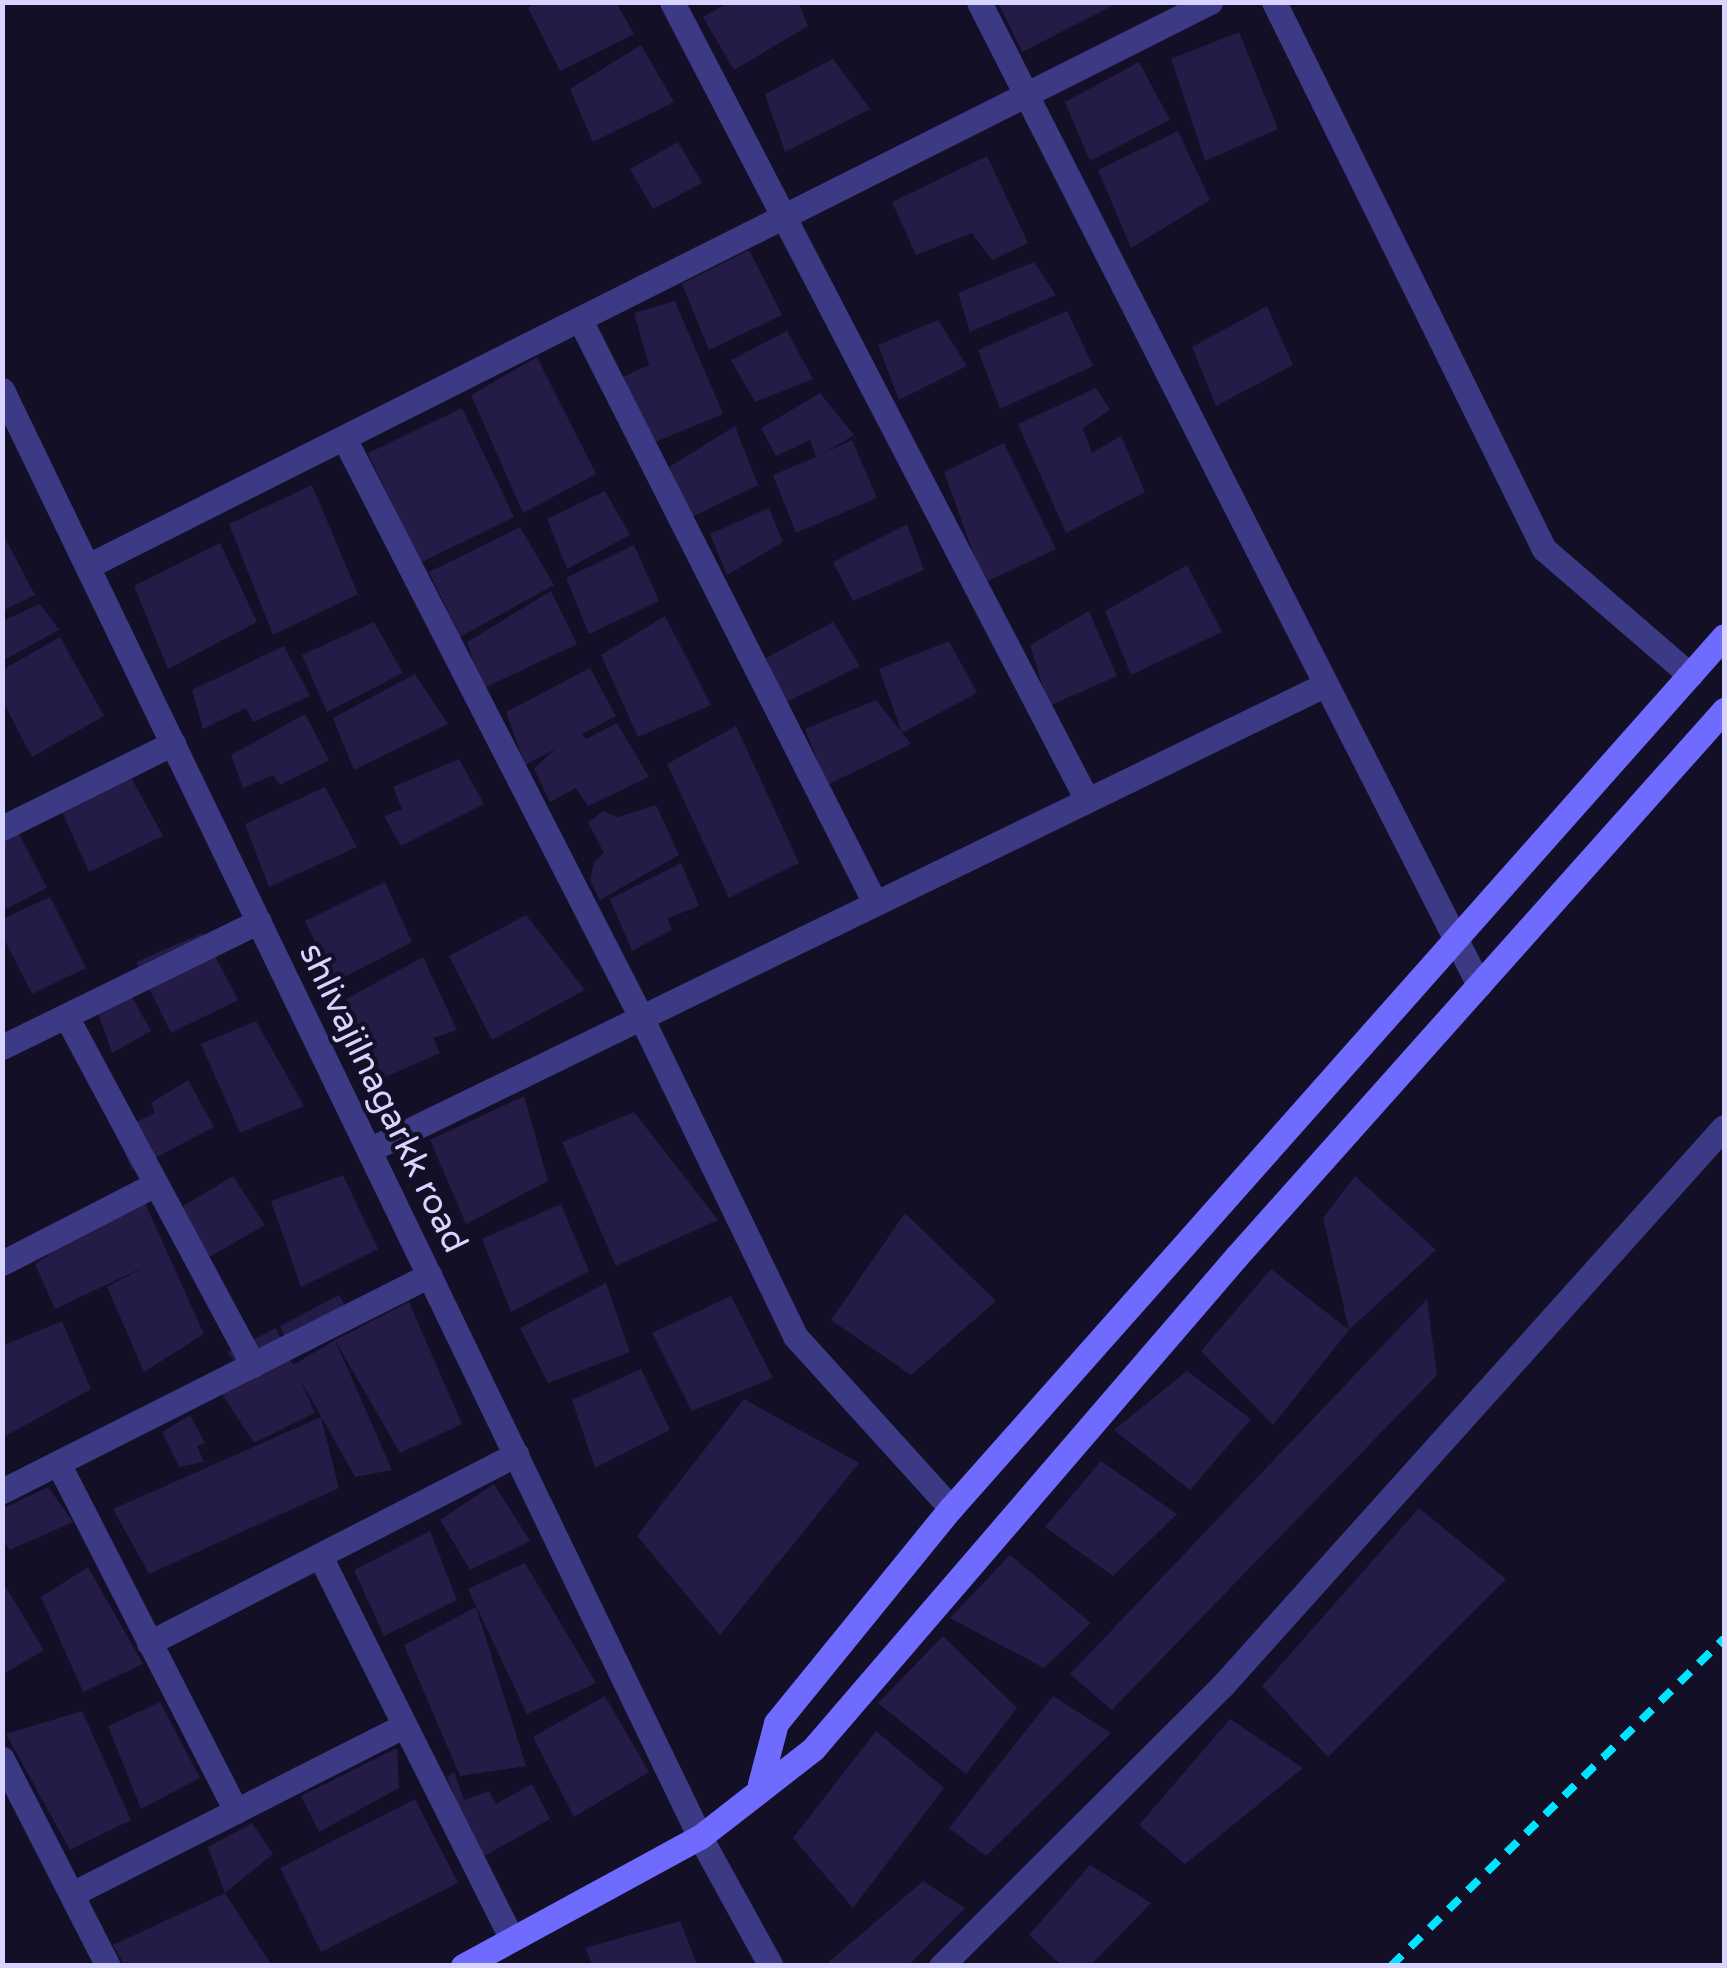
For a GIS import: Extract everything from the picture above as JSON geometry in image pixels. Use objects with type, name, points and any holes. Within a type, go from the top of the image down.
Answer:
[{"type":"street","points":[[672,2],[1088,800]]},
{"type":"street","points":[[979,2],[1479,985]]},
{"type":"street","points":[[88,566],[1210,2]]},
{"type":"street","points":[[1274,2],[1544,549],[1690,675]]},
{"type":"street","points":[[580,320],[875,903]]},
{"type":"street","name":"shlivajilnagarkk road","points":[[2,390],[700,1836],[771,1966]]},
{"type":"street","points":[[344,438],[641,1017],[795,1336],[951,1508]]},
{"type":"street","points":[[760,1784],[776,1723],[951,1508],[1724,636]]},
{"type":"street","points":[[369,1150],[1326,684]]},
{"type":"street","points":[[463,1966],[700,1836],[760,1784],[813,1748],[1724,710]]},
{"type":"street","points":[[2,828],[173,743]]},
{"type":"street","points":[[2,1047],[258,922]]},
{"type":"street","points":[[66,1016],[252,1365]]},
{"type":"street","points":[[941,1966],[1222,1686],[1724,1127]]},
{"type":"street","points":[[2,1264],[156,1184]]},
{"type":"street","points":[[2,1490],[430,1276]]},
{"type":"street","points":[[150,1643],[516,1454]]},
{"type":"street","points":[[58,1463],[236,1811]]},
{"type":"street","points":[[320,1556],[401,1727],[512,1939]]},
{"type":"street","points":[[72,1894],[401,1727]]},
{"type":"street","points":[[2,1759],[108,1966]]},
{"type":"building","points":[[537,2],[616,2],[634,34],[560,71],[528,8]]},
{"type":"building","points":[[729,2],[798,2],[808,26],[734,70],[703,17]]},
{"type":"building","points":[[998,2],[1120,2],[1022,52]]},
{"type":"building","points":[[1239,32],[1278,129],[1205,161],[1171,59]]},
{"type":"building","points":[[641,45],[674,102],[593,142],[570,89]]},
{"type":"building","points":[[833,59],[870,109],[785,152],[765,94]]},
{"type":"building","points":[[1139,62],[1170,120],[1090,161],[1065,102]]},
{"type":"building","points":[[1178,131],[1210,200],[1131,248],[1098,170]]},
{"type":"building","points":[[678,142],[702,183],[653,209],[630,169]]},
{"type":"building","points":[[987,156],[1028,243],[992,260],[972,233],[916,255],[892,202]]},
{"type":"building","points":[[749,250],[782,315],[709,350],[682,284]]},
{"type":"building","points":[[1034,262],[1056,295],[970,332],[958,293]]},
{"type":"building","points":[[675,301],[723,414],[653,443],[620,378],[649,365],[634,313]]},
{"type":"building","points":[[1267,306],[1293,365],[1216,406],[1192,347]]},
{"type":"building","points":[[1067,311],[1093,366],[1000,409],[978,350]]},
{"type":"building","points":[[938,320],[967,366],[899,400],[878,345]]},
{"type":"building","points":[[787,331],[813,379],[755,402],[731,360]]},
{"type":"building","points":[[537,357],[596,474],[523,513],[471,395]]},
{"type":"building","points":[[1096,388],[1110,410],[1083,428],[1092,453],[1121,436],[1145,492],[1066,533],[1018,424]]},
{"type":"building","points":[[820,393],[854,435],[824,453],[852,440],[877,498],[796,533],[773,475],[816,457],[810,440],[776,456],[761,428]]},
{"type":"building","points":[[462,408],[514,517],[420,563],[368,453]]},
{"type":"building","points":[[735,426],[758,485],[692,517],[669,467]]},
{"type":"building","points":[[1004,443],[1056,549],[984,583],[944,472]]},
{"type":"building","points":[[312,485],[358,594],[273,635],[229,524]]},
{"type":"building","points":[[605,491],[630,535],[567,569],[547,519]]},
{"type":"building","points":[[769,508],[783,542],[727,575],[710,534]]},
{"type":"building","points":[[907,524],[924,570],[853,601],[833,562]]},
{"type":"building","points":[[520,527],[554,585],[460,637],[429,572]]},
{"type":"building","points":[[5,538],[35,595],[2,611],[2,540]]},
{"type":"building","points":[[220,543],[257,622],[168,669],[134,586]]},
{"type":"building","points":[[634,545],[659,601],[589,634],[566,578]]},
{"type":"building","points":[[1187,565],[1222,632],[1131,675],[1105,611]]},
{"type":"building","points":[[551,591],[577,644],[482,689],[467,642]]},
{"type":"building","points":[[40,604],[59,630],[2,661],[2,621]]},
{"type":"building","points":[[1089,611],[1117,676],[1049,706],[1030,645]]},
{"type":"building","points":[[665,616],[711,705],[638,737],[601,655]]},
{"type":"building","points":[[374,622],[403,673],[327,712],[302,655]]},
{"type":"building","points":[[833,622],[860,666],[783,704],[766,658]]},
{"type":"building","points":[[60,637],[104,716],[32,757],[2,700],[2,670]]},
{"type":"building","points":[[949,641],[977,693],[902,733],[879,669]]},
{"type":"building","points":[[284,646],[310,696],[253,722],[246,708],[203,729],[192,690]]},
{"type":"building","points":[[590,668],[616,716],[582,734],[586,739],[617,723],[649,777],[588,806],[576,788],[550,802],[534,769],[555,749],[525,765],[506,712]]},
{"type":"building","points":[[415,674],[448,724],[354,770],[333,718]]},
{"type":"building","points":[[876,700],[911,744],[827,785],[805,729]]},
{"type":"building","points":[[305,714],[329,760],[280,785],[273,775],[243,788],[231,755]]},
{"type":"building","points":[[736,726],[799,863],[729,898],[667,764]]},
{"type":"building","points":[[121,759],[163,836],[89,872],[54,794]]},
{"type":"building","points":[[459,759],[484,804],[401,846],[384,816],[402,809],[393,787]]},
{"type":"building","points":[[325,787],[357,847],[269,887],[245,824]]},
{"type":"building","points":[[656,805],[679,855],[600,900],[590,881],[594,862],[604,853],[588,822],[604,811],[618,817]]},
{"type":"building","points":[[11,818],[47,888],[2,911],[2,822]]},
{"type":"building","points":[[681,863],[699,906],[668,918],[672,930],[632,951],[610,899]]},
{"type":"building","points":[[385,882],[412,942],[335,982],[305,921]]},
{"type":"building","points":[[50,897],[86,968],[32,994],[2,935],[2,919]]},
{"type":"building","points":[[526,915],[585,990],[492,1040],[449,956]]},
{"type":"building","points":[[203,933],[238,1000],[171,1033],[136,962]]},
{"type":"building","points":[[423,957],[457,1030],[433,1038],[440,1053],[383,1078],[346,999]]},
{"type":"building","points":[[131,995],[151,1031],[112,1053],[98,1013]]},
{"type":"building","points":[[256,1021],[304,1106],[240,1133],[201,1044]]},
{"type":"building","points":[[188,1080],[214,1127],[132,1170],[116,1132],[155,1113],[151,1103]]},
{"type":"building","points":[[524,1096],[548,1181],[466,1224],[430,1140]]},
{"type":"building","points":[[634,1112],[718,1220],[616,1266],[562,1142]]},
{"type":"building","points":[[343,1175],[378,1249],[301,1287],[271,1201]]},
{"type":"building","points":[[233,1176],[265,1225],[188,1269],[165,1217]]},
{"type":"building","points":[[1355,1176],[1436,1250],[1349,1330],[1323,1218]]},
{"type":"building","points":[[140,1192],[204,1334],[144,1372],[107,1287],[148,1265],[55,1309],[35,1264]]},
{"type":"building","points":[[561,1204],[589,1271],[511,1312],[482,1239]]},
{"type":"building","points":[[905,1213],[996,1301],[911,1375],[831,1320]]},
{"type":"building","points":[[1271,1269],[1349,1330],[1273,1425],[1201,1351]]},
{"type":"building","points":[[606,1283],[630,1352],[548,1383],[520,1328]]},
{"type":"building","points":[[339,1295],[356,1324],[293,1357],[280,1326]]},
{"type":"building","points":[[731,1296],[773,1378],[692,1411],[652,1333]]},
{"type":"building","points":[[1427,1299],[1437,1375],[1112,1710],[1070,1674]]},
{"type":"building","points":[[409,1302],[462,1424],[400,1453],[335,1340]]},
{"type":"building","points":[[62,1321],[91,1389],[2,1438],[2,1346]]},
{"type":"building","points":[[276,1328],[293,1365],[335,1340],[392,1470],[355,1477],[300,1379],[315,1413],[254,1443],[222,1394],[245,1379],[228,1352]]},
{"type":"building","points":[[641,1369],[670,1430],[595,1468],[572,1400]]},
{"type":"building","points":[[1187,1371],[1251,1419],[1190,1490],[1114,1430]]},
{"type":"building","points":[[744,1399],[859,1463],[720,1635],[637,1536]]},
{"type":"building","points":[[190,1415],[205,1443],[197,1446],[204,1462],[179,1467],[162,1432]]},
{"type":"building","points":[[321,1417],[339,1488],[149,1574],[113,1509]]},
{"type":"building","points":[[1101,1461],[1177,1514],[1113,1576],[1045,1527]]},
{"type":"building","points":[[494,1484],[530,1541],[470,1570],[440,1520]]},
{"type":"building","points":[[48,1487],[73,1522],[10,1550],[2,1539],[2,1509]]},
{"type":"building","points":[[1419,1508],[1506,1579],[1328,1757],[1262,1686]]},
{"type":"building","points":[[430,1531],[457,1600],[384,1636],[354,1570]]},
{"type":"building","points":[[1010,1555],[1091,1623],[1044,1668],[950,1618]]},
{"type":"building","points":[[525,1563],[596,1683],[527,1714],[468,1589]]},
{"type":"building","points":[[88,1567],[143,1664],[83,1692],[41,1597]]},
{"type":"building","points":[[2,1581],[44,1650],[2,1675]]},
{"type":"building","points":[[476,1607],[526,1766],[460,1776],[404,1645]]},
{"type":"building","points":[[943,1636],[1017,1708],[966,1774],[878,1703]]},
{"type":"building","points":[[605,1696],[649,1772],[574,1817],[533,1737]]},
{"type":"building","points":[[1053,1696],[1111,1733],[986,1856],[949,1828]]},
{"type":"building","points":[[160,1702],[200,1778],[141,1809],[108,1726]]},
{"type":"building","points":[[82,1711],[131,1820],[70,1850],[6,1734]]},
{"type":"building","points":[[1230,1719],[1303,1768],[1185,1864],[1139,1825]]},
{"type":"building","points":[[876,1731],[944,1788],[853,1908],[793,1838]]},
{"type":"building","points":[[397,1748],[399,1788],[319,1832],[301,1796]]},
{"type":"building","points":[[454,1772],[464,1800],[489,1791],[496,1804],[532,1784],[550,1819],[479,1859],[447,1777]]},
{"type":"building","points":[[415,1799],[458,1883],[321,1952],[280,1868]]},
{"type":"building","points":[[252,1823],[273,1854],[225,1893],[208,1847]]},
{"type":"building","points":[[1090,1865],[1151,1903],[1090,1966],[1062,1966],[1029,1935]]},
{"type":"building","points":[[923,1881],[965,1908],[908,1966],[824,1966]]},
{"type":"building","points":[[225,1893],[272,1966],[125,1966],[113,1945]]},
{"type":"building","points":[[680,1921],[698,1966],[593,1966],[585,1948]]},
{"type":"railway","points":[[1391,1966],[1724,1639]]}]
